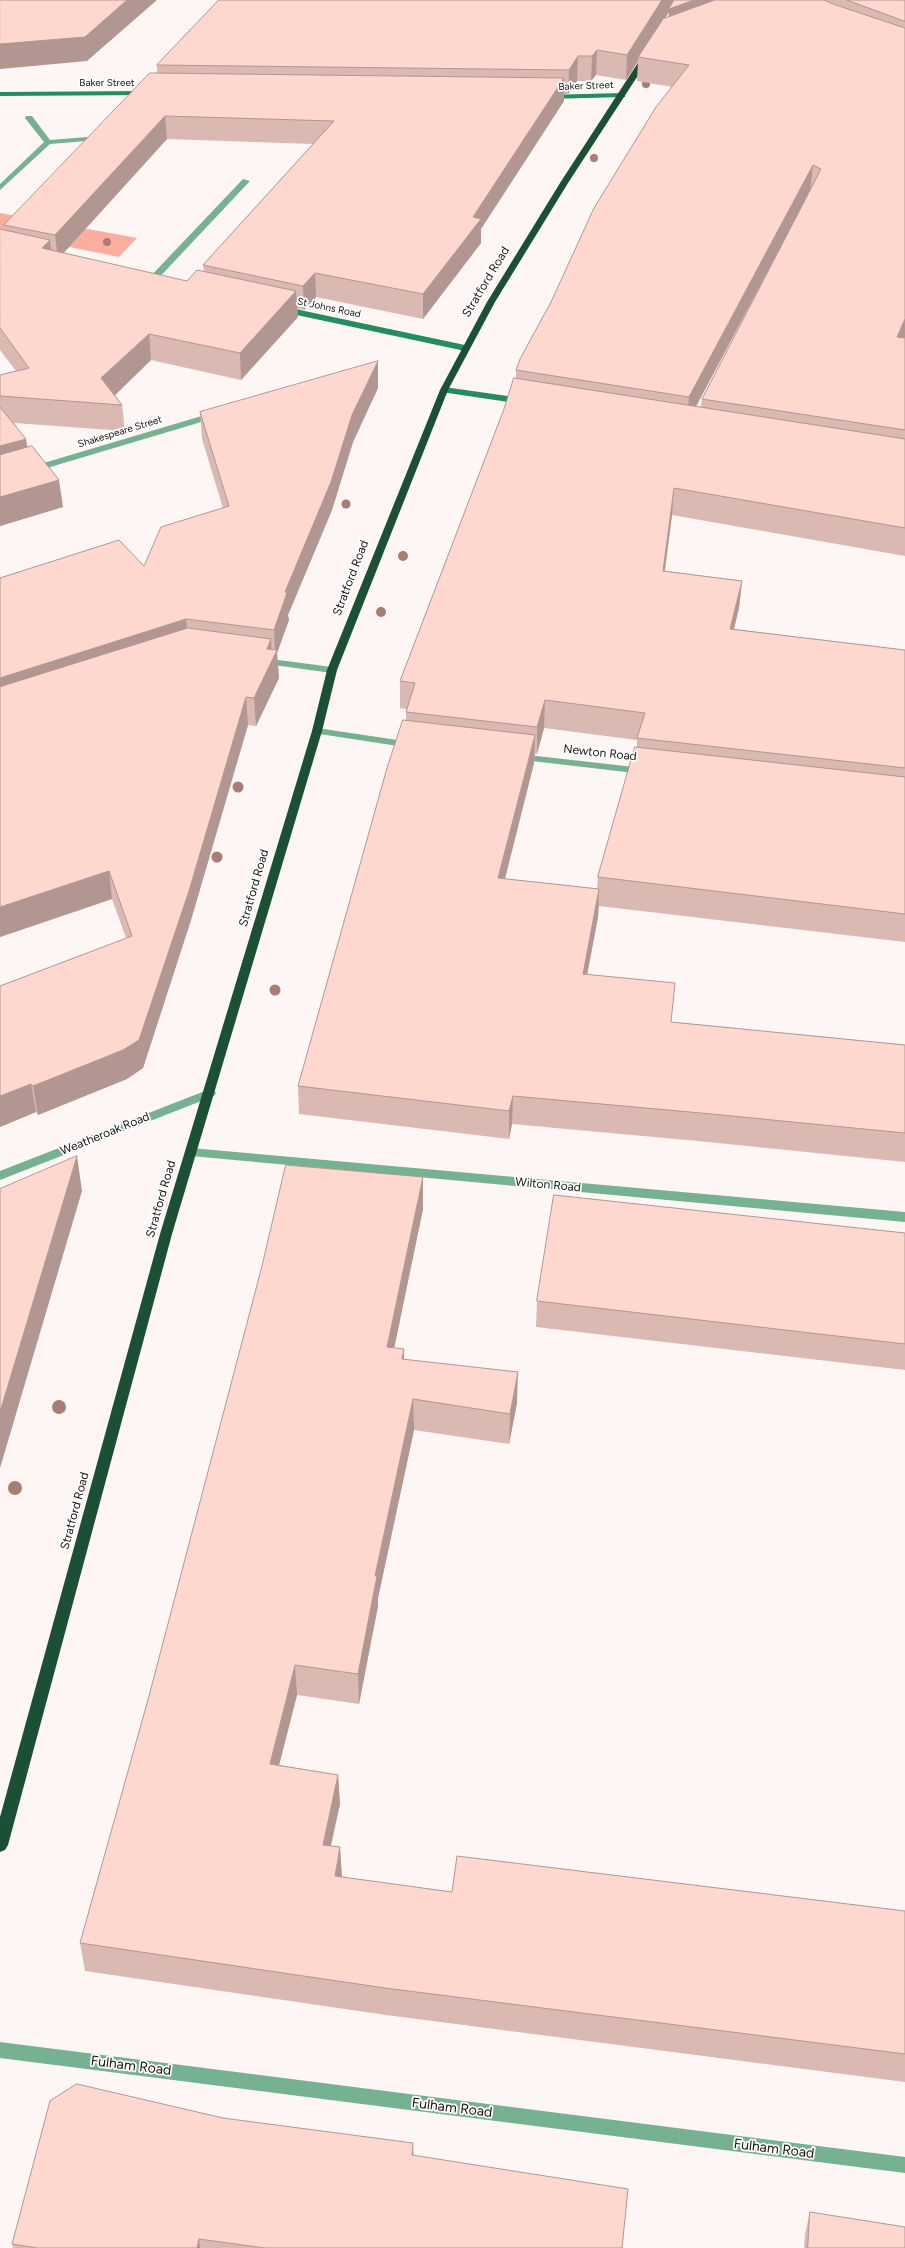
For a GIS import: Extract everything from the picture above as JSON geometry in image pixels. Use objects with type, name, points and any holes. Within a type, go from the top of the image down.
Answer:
[{"type":"highway","name":"Stratford Road","points":[[0,1845],[166,1234],[210,1093],[289,819],[317,731],[332,670],[389,523],[444,390],[465,348],[560,190],[650,52]]},
{"type":"main road","name":"Baker Street","points":[[0,94],[159,93]]},
{"type":"main road","name":"Baker Street","points":[[541,97],[622,95]]},
{"type":"main road","name":"St Johns Road","points":[[271,307],[465,348]]},
{"type":"main road","points":[[444,390],[530,402]]},
{"type":"street","points":[[28,118],[48,142]]},
{"type":"street","points":[[0,188],[48,142],[99,138]]},
{"type":"street","points":[[150,282],[246,181]]},
{"type":"street","name":"Shakespeare Street","points":[[0,479],[223,412]]},
{"type":"street","points":[[256,660],[332,670]]},
{"type":"street","points":[[317,731],[420,746]]},
{"type":"street","name":"Newton Road","points":[[507,756],[657,773]]},
{"type":"street","name":"Weatheroak Road","points":[[0,1176],[210,1093]]},
{"type":"street","name":"Wilton Road","points":[[191,1152],[905,1217]]},
{"type":"street","name":"Fulham Road","points":[[0,2050],[905,2165]]},
{"type":"shaded area","points":[[0,213],[137,238],[119,257],[0,233]]},
{"type":"building","points":[[0,0],[127,0],[85,37],[0,44]]},
{"type":"building","points":[[219,0],[662,0],[627,55],[597,50],[592,56],[578,56],[569,70],[157,65]]},
{"type":"building","points":[[674,0],[694,0],[669,9]]},
{"type":"building","points":[[715,0],[824,0],[905,28],[905,319],[897,337],[905,338],[905,430],[702,399],[821,169],[813,165],[689,397],[516,370],[520,359],[551,302],[594,208],[656,107],[689,65],[638,57],[663,19]]},
{"type":"building","points":[[847,0],[905,0],[905,21]]},
{"type":"building","points":[[150,73],[564,78],[473,217],[481,219],[423,294],[315,273],[303,286],[203,265],[334,121],[165,116],[55,235],[4,225]]},
{"type":"building","points":[[0,229],[50,240],[42,248],[187,281],[197,270],[296,291],[240,353],[149,334],[101,378],[122,405],[0,396],[0,375],[29,368],[0,328]]},
{"type":"building","points":[[378,361],[352,415],[331,482],[285,592],[287,593],[274,630],[186,619],[0,678],[0,578],[119,540],[144,566],[161,527],[229,506],[200,412]]},
{"type":"building","points":[[514,378],[905,439],[905,528],[674,488],[663,571],[742,581],[730,629],[905,650],[905,768],[637,738],[645,713],[545,700],[537,727],[406,712],[415,683],[400,681],[504,409]]},
{"type":"building","points":[[0,407],[26,439],[0,446]]},
{"type":"building","points":[[32,446],[59,480],[0,497],[0,455]]},
{"type":"building","points":[[188,628],[271,639],[267,649],[277,650],[254,698],[246,697],[189,891],[139,1040],[123,1050],[33,1086],[31,1084],[0,1096],[0,986],[132,936],[109,871],[0,907],[0,687]]},
{"type":"building","points":[[403,720],[535,735],[498,878],[599,889],[583,974],[675,983],[671,1022],[905,1045],[905,1133],[513,1096],[509,1111],[298,1086],[387,768]]},
{"type":"building","points":[[635,747],[905,777],[905,914],[598,877]]},
{"type":"building","points":[[77,1156],[0,1412],[0,1189]]},
{"type":"building","points":[[286,1165],[423,1177],[387,1347],[404,1349],[402,1359],[518,1372],[510,1414],[413,1399],[375,1576],[377,1576],[358,1674],[295,1665],[270,1764],[338,1775],[323,1845],[340,1847],[335,1876],[452,1892],[457,1856],[905,1911],[905,2054],[385,1988],[80,1943],[149,1696],[262,1266]]},
{"type":"building","points":[[554,1195],[905,1233],[905,1344],[537,1301]]},
{"type":"building","points":[[77,2084],[223,2118],[413,2143],[412,2155],[628,2189],[622,2248],[265,2248],[199,2239],[197,2248],[37,2248],[12,2244],[50,2101]]},
{"type":"building","points":[[810,2212],[905,2227],[905,2248],[808,2248]]}]
